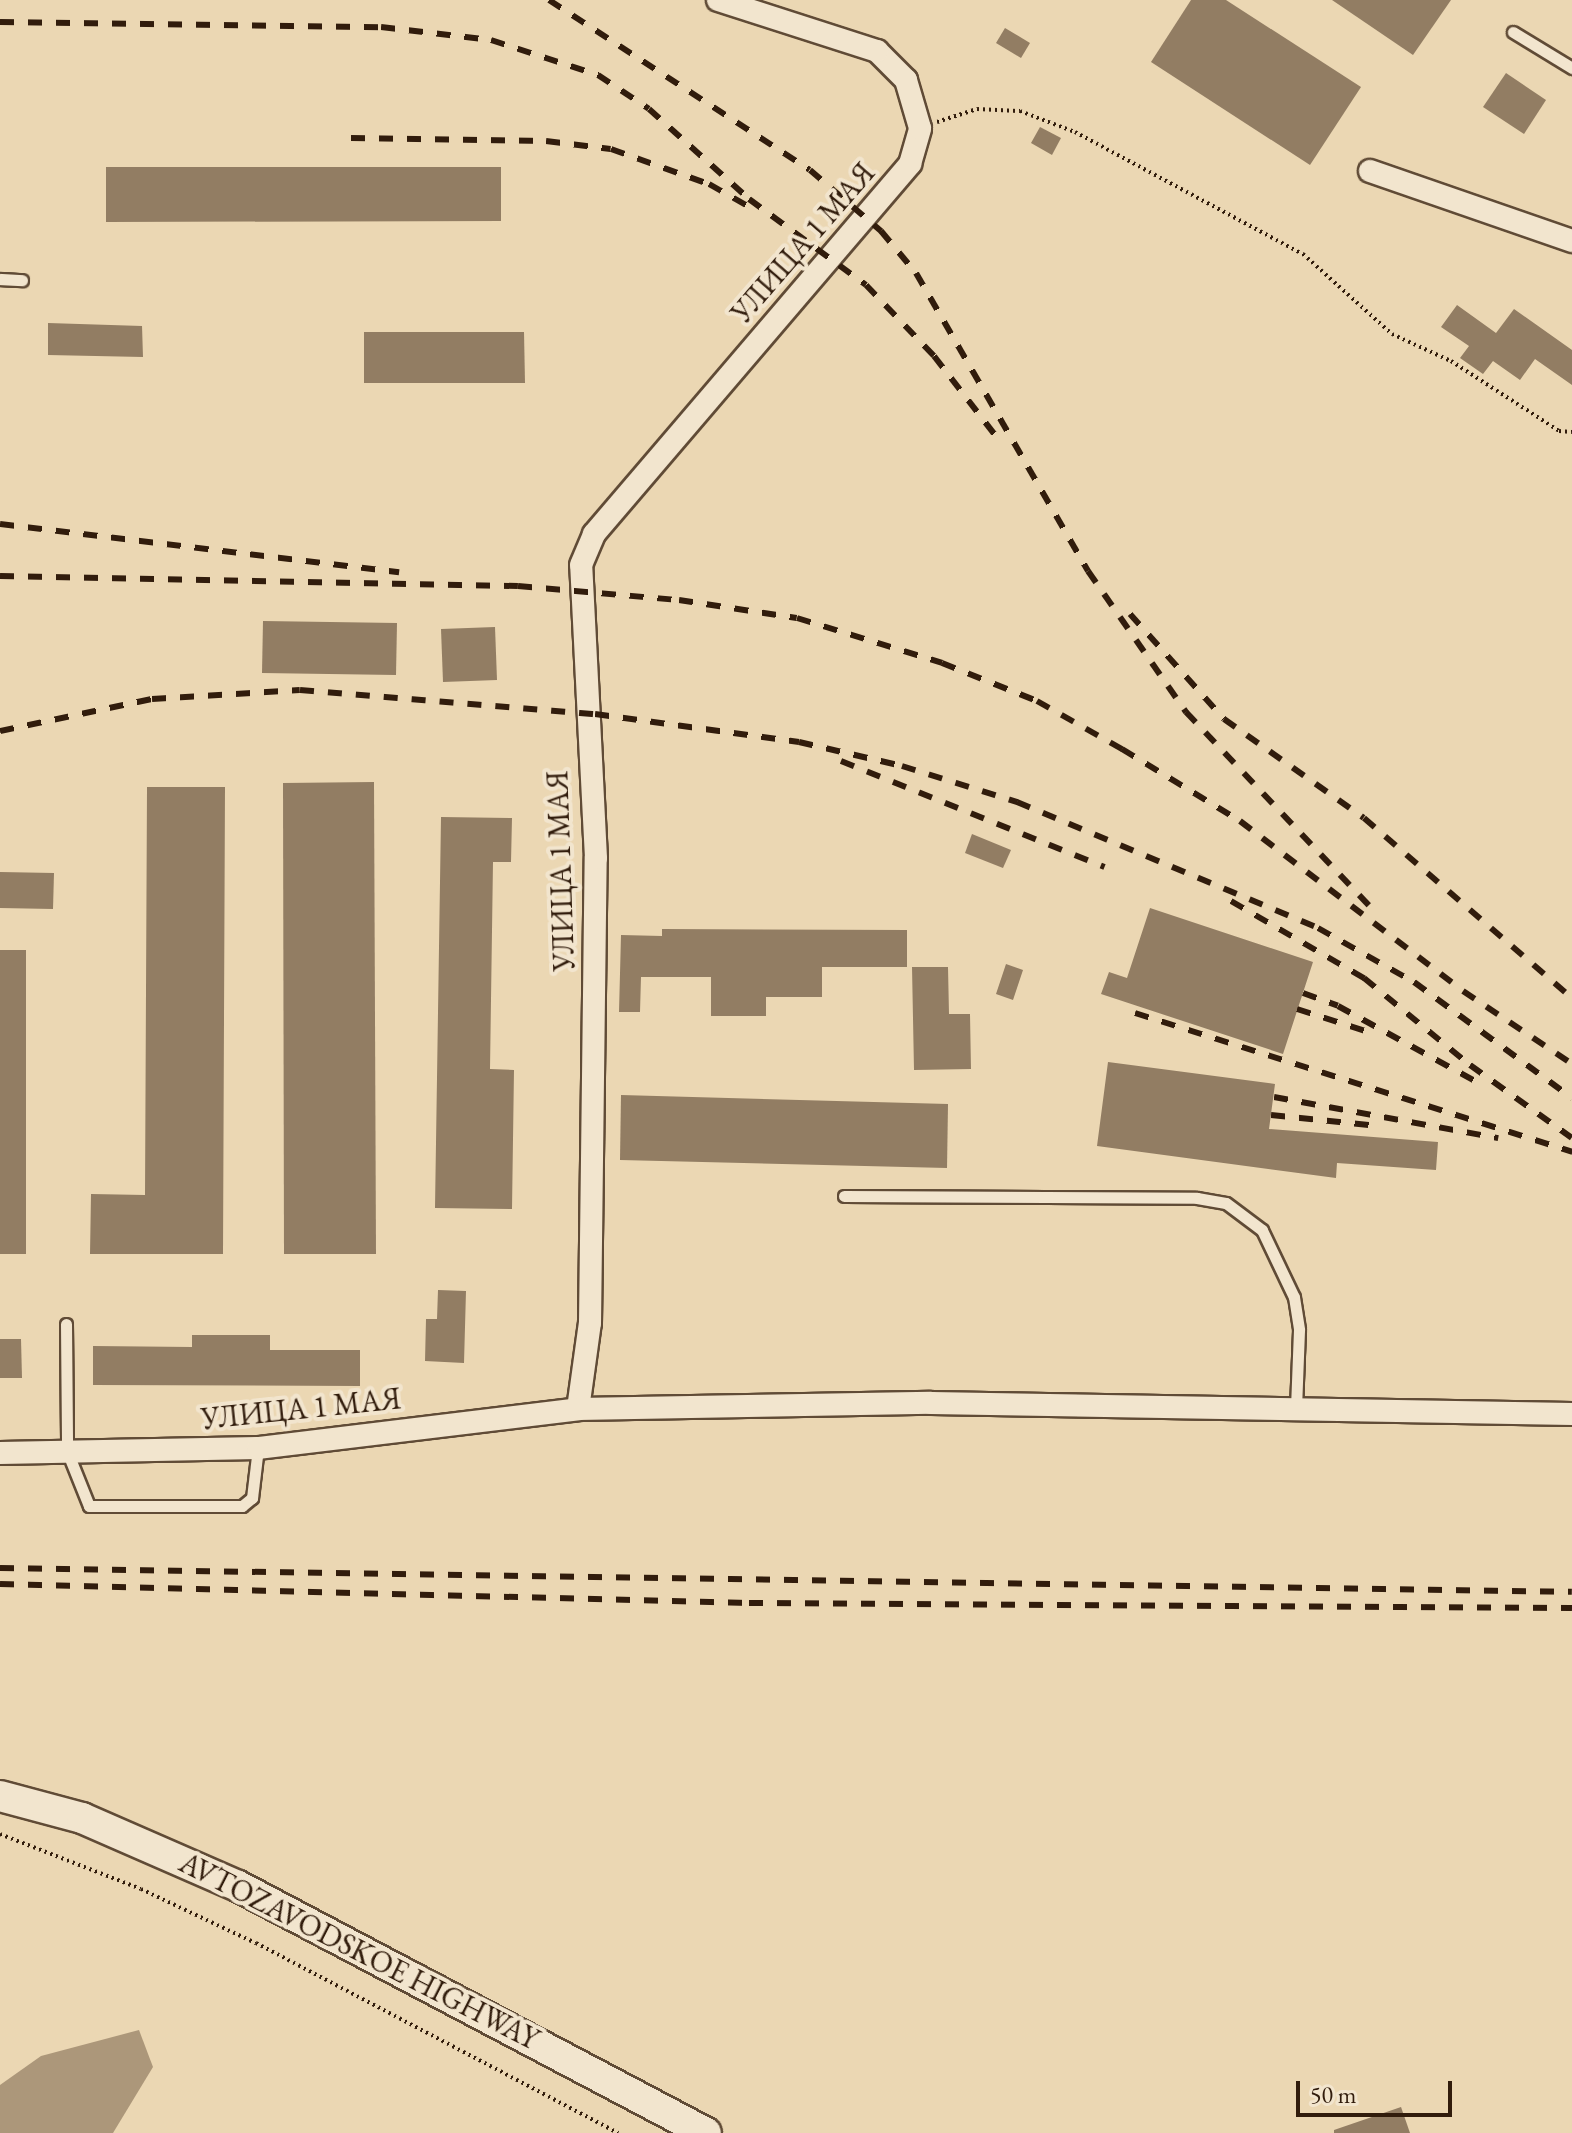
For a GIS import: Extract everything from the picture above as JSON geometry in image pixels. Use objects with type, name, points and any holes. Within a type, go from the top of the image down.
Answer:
[{"type":"main road","name":"AVTOZAVODSKOE HIGHWAY","points":[[0,1796],[82,1818],[226,1880],[706,2133]]},
{"type":"street","points":[[718,0],[877,51],[906,80],[920,128]]},
{"type":"street","name":"УЛИЦА 1 МАЯ","points":[[0,1453],[258,1448],[578,1409],[590,1323],[596,858],[581,565],[594,534],[910,164],[920,128]]},
{"type":"street","points":[[1370,171],[1572,241]]},
{"type":"street","points":[[578,1409],[931,1403],[1572,1414]]},
{"type":"lane","points":[[1513,32],[1572,68]]},
{"type":"lane","points":[[0,279],[22,280]]},
{"type":"lane","points":[[844,1196],[1197,1198],[1226,1203],[1262,1230],[1294,1297],[1296,1409]]},
{"type":"lane","points":[[66,1324],[67,1451],[89,1506],[242,1506],[252,1498],[258,1448]]},
{"type":"path","points":[[920,128],[977,109],[1020,111],[1075,132],[1303,254],[1392,334],[1451,361],[1559,431],[1572,432]]},
{"type":"path","points":[[0,1834],[141,1889],[256,1943],[618,2133]]},
{"type":"shaded area","points":[[139,2030],[153,2067],[113,2133],[0,2133],[0,2085],[41,2056]]},
{"type":"building","points":[[1191,0],[1226,0],[1361,87],[1310,165],[1151,62]]},
{"type":"building","points":[[1332,0],[1451,0],[1413,55]]},
{"type":"building","points":[[1005,28],[1030,43],[1021,58],[996,43]]},
{"type":"building","points":[[1506,73],[1546,100],[1524,134],[1483,107]]},
{"type":"building","points":[[1040,127],[1061,138],[1052,155],[1031,143]]},
{"type":"building","points":[[106,167],[501,167],[501,221],[106,222]]},
{"type":"building","points":[[1457,305],[1496,333],[1514,309],[1572,350],[1572,385],[1535,359],[1520,380],[1493,361],[1483,374],[1460,358],[1469,346],[1441,327]]},
{"type":"building","points":[[48,323],[142,326],[143,357],[48,355]]},
{"type":"building","points":[[364,332],[524,332],[525,383],[364,383]]},
{"type":"building","points":[[263,621],[397,623],[396,675],[262,673]]},
{"type":"building","points":[[495,627],[497,680],[443,682],[441,629]]},
{"type":"building","points":[[374,782],[376,1254],[284,1254],[283,783]]},
{"type":"building","points":[[147,787],[225,787],[223,1254],[90,1254],[91,1194],[145,1195]]},
{"type":"building","points":[[441,817],[512,818],[511,862],[493,862],[490,1069],[514,1070],[512,1209],[435,1208]]},
{"type":"building","points":[[972,834],[1011,850],[1003,868],[965,853]]},
{"type":"building","points":[[0,872],[54,873],[53,909],[0,908]]},
{"type":"building","points":[[1150,908],[1313,962],[1283,1054],[1101,994],[1109,972],[1127,978]]},
{"type":"building","points":[[662,929],[907,930],[907,967],[822,967],[822,997],[766,997],[766,1016],[711,1016],[711,977],[641,977],[640,1012],[619,1012],[621,935],[662,936]]},
{"type":"building","points":[[0,950],[26,950],[26,1254],[0,1254]]},
{"type":"building","points":[[1006,964],[1023,970],[1013,1000],[996,994]]},
{"type":"building","points":[[912,967],[948,967],[949,1014],[970,1014],[971,1069],[914,1070]]},
{"type":"building","points":[[1108,1062],[1275,1084],[1269,1129],[1438,1142],[1436,1170],[1337,1163],[1336,1178],[1097,1146]]},
{"type":"building","points":[[621,1095],[948,1104],[947,1168],[620,1160]]},
{"type":"building","points":[[438,1290],[466,1291],[464,1363],[425,1361],[426,1319],[437,1319]]},
{"type":"building","points":[[192,1335],[270,1335],[270,1350],[360,1350],[360,1386],[93,1385],[93,1346],[192,1347]]},
{"type":"building","points":[[0,1339],[21,1339],[22,1378],[0,1378]]},
{"type":"building","points":[[1401,2107],[1410,2133],[1334,2133],[1334,2130]]},
{"type":"railway","points":[[549,0],[810,170],[881,231],[916,273],[1088,571],[1186,712],[1372,909]]},
{"type":"railway","points":[[0,22],[381,27],[491,40],[598,75],[649,109],[749,199],[866,285],[934,356],[995,435]]},
{"type":"railway","points":[[351,138],[546,141],[611,149],[709,184],[746,205]]},
{"type":"railway","points":[[0,524],[399,572]]},
{"type":"railway","points":[[0,576],[518,586],[679,600],[797,618],[942,663],[1037,701],[1240,821],[1463,991],[1572,1064]]},
{"type":"railway","points":[[1130,614],[1224,719],[1364,818],[1572,998]]},
{"type":"railway","points":[[0,731],[152,699],[300,690],[595,714],[799,742],[902,766],[1017,802],[1318,928],[1414,982],[1572,1098]]},
{"type":"railway","points":[[841,761],[1105,867]]},
{"type":"railway","points":[[1231,901],[1364,978],[1470,1065],[1572,1138]]},
{"type":"railway","points":[[1303,993],[1338,1006],[1477,1082]]},
{"type":"railway","points":[[1297,1009],[1375,1034]]},
{"type":"railway","points":[[1135,1013],[1572,1152]]},
{"type":"railway","points":[[1274,1097],[1498,1138]]},
{"type":"railway","points":[[1271,1115],[1378,1126]]},
{"type":"railway","points":[[0,1568],[1572,1592]]},
{"type":"railway","points":[[0,1584],[749,1603],[1572,1608]]}]
